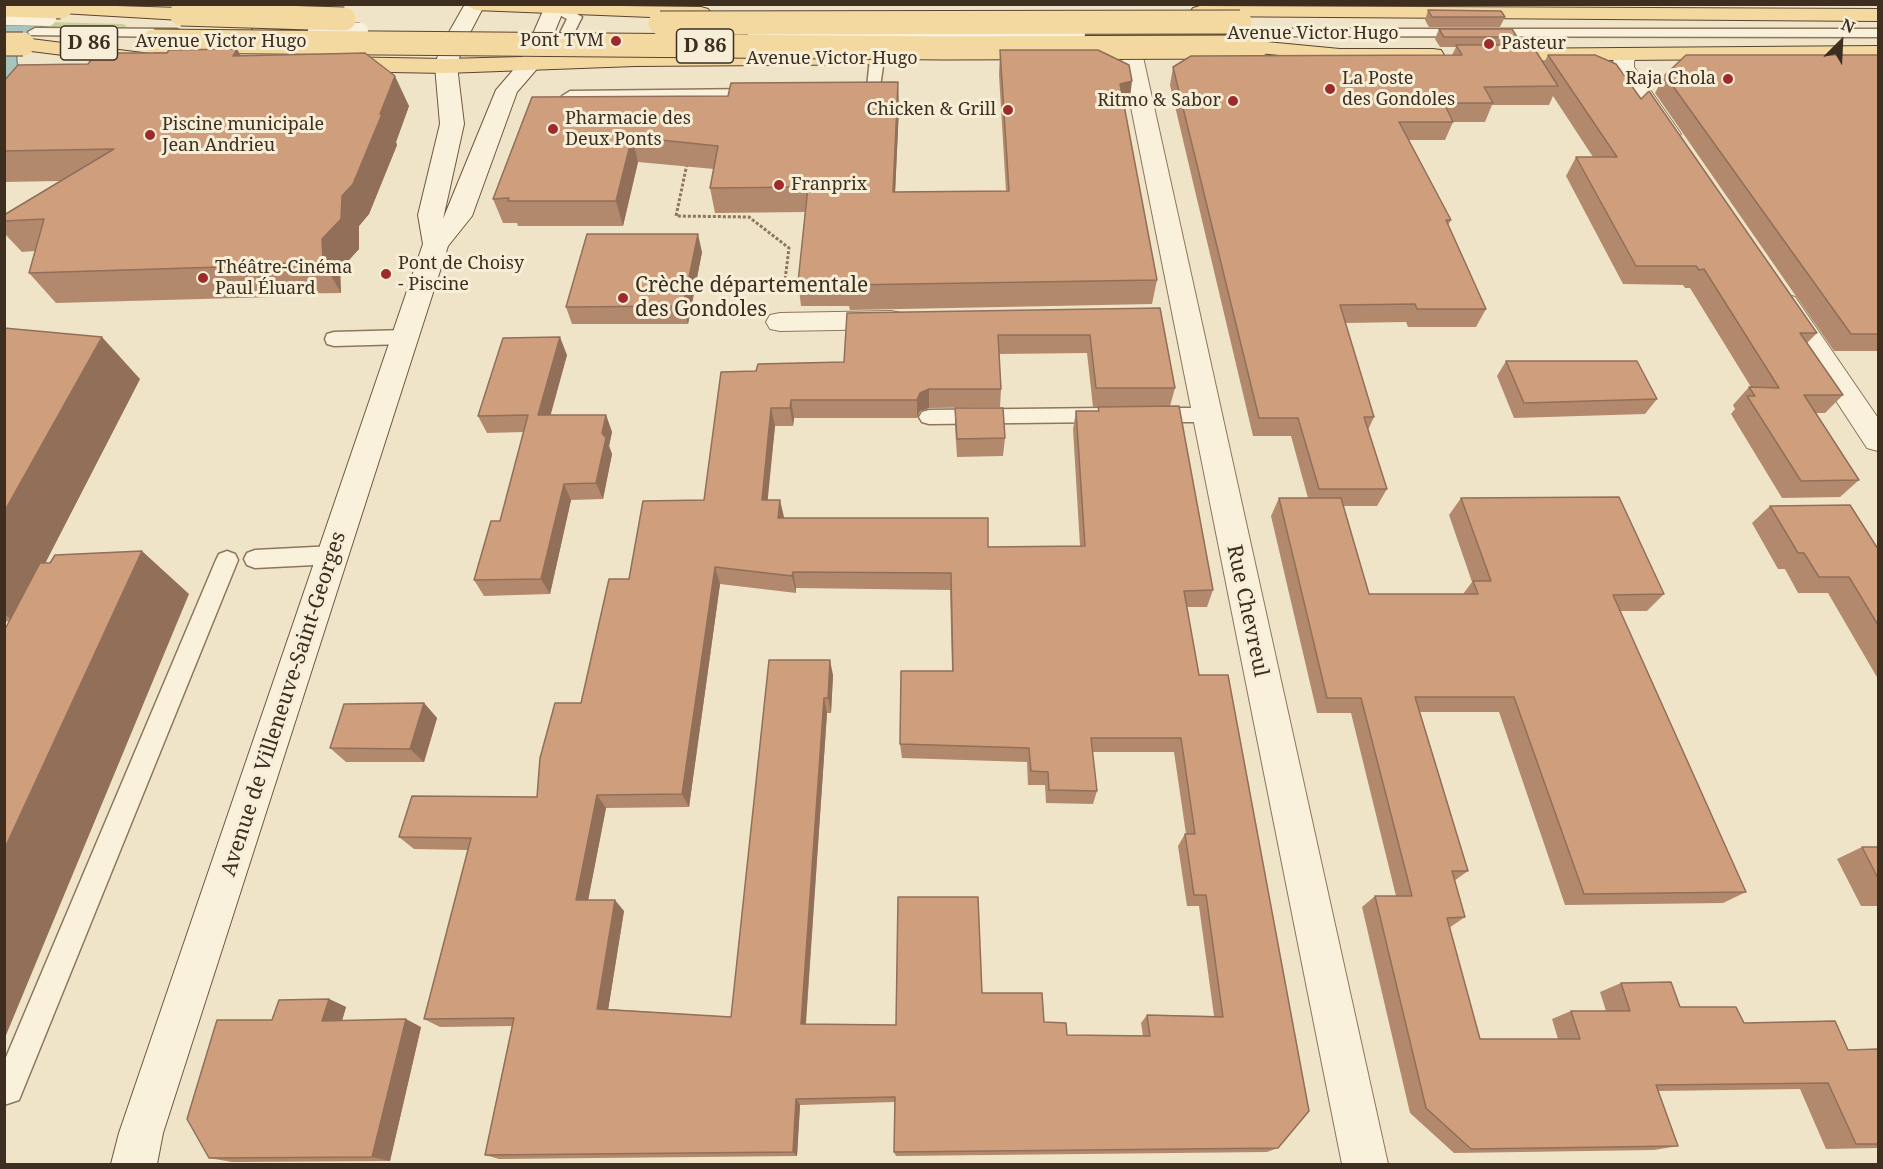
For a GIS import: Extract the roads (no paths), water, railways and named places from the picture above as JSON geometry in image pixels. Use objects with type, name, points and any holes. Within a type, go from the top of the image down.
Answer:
[{"type":"main road","name":"D 86","points":[[4,5],[55,12],[88,4]]},
{"type":"main road","name":"Avenue Victor Hugo","points":[[475,4],[763,14],[1378,13],[1597,8],[1878,15]]},
{"type":"main road","points":[[446,66],[451,48],[475,4]]},
{"type":"main road","name":"Avenue de Villeneuve-Saint-Georges","points":[[134,1164],[141,1133],[436,244],[459,216],[507,90],[531,63],[555,6]]},
{"type":"main road","name":"Avenue Victor Hugo","points":[[55,12],[372,20]]},
{"type":"main road","name":"Avenue Victor Hugo","points":[[14,44],[308,41],[784,47],[1246,34],[1378,13]]},
{"type":"main road","name":"Avenue Victor Hugo","points":[[443,21],[1246,34],[1367,55]]},
{"type":"main road","name":"Avenue Victor Hugo","points":[[14,44],[138,59],[446,66],[877,59],[1449,55]]},
{"type":"main road","points":[[1472,55],[1878,52]]},
{"type":"main road","points":[[1629,55],[1623,59],[1623,66],[1684,155]]},
{"type":"main road","name":"Rue Chevreul","points":[[1132,57],[1175,316],[1206,415],[1365,1164]]},
{"type":"main road","name":"Avenue de Villeneuve-Saint-Georges","points":[[436,244],[430,215],[452,124],[446,66]]},
{"type":"main road","points":[[1771,283],[1878,440]]},
{"type":"main road","points":[[780,322],[920,320]]},
{"type":"lane","points":[[4,17],[55,12]]},
{"type":"lane","name":"D 86","points":[[55,12],[316,31]]},
{"type":"lane","name":"D 86","points":[[4,32],[118,34],[316,31]]},
{"type":"lane","name":"Avenue Victor Hugo","points":[[316,31],[774,35],[1878,33]]},
{"type":"lane","points":[[840,92],[874,92],[877,59]]},
{"type":"lane","points":[[570,96],[771,93]]},
{"type":"lane","points":[[333,339],[406,337]]},
{"type":"lane","points":[[929,417],[1206,415]]},
{"type":"lane","points":[[255,559],[334,555]]},
{"type":"lane","points":[[4,1090],[8,1089],[13,1078],[227,560]]},
{"type":"water","points":[[5,5],[54,14],[16,51],[18,69],[5,83]]},
{"type":"place","name":"Pont TVM","points":[[616,41]]},
{"type":"place","name":"Pasteur","points":[[1489,44]]},
{"type":"place","name":"Raja Chola","points":[[1728,79]]},
{"type":"place","name":"La Poste des Gondoles","points":[[1330,89]]},
{"type":"place","name":"Ritmo & Sabor","points":[[1233,101]]},
{"type":"place","name":"Chicken & Grill","points":[[1008,110]]},
{"type":"place","name":"Pharmacie des Deux Ponts","points":[[553,129]]},
{"type":"place","name":"Piscine municipale Jean Andrieu","points":[[150,135]]},
{"type":"place","name":"Franprix","points":[[779,185]]},
{"type":"place","name":"Pont de Choisy - Piscine","points":[[386,274]]},
{"type":"place","name":"Théâtre-Cinéma Paul Éluard","points":[[203,278]]},
{"type":"place","name":"Crèche départementale des Gondoles","points":[[623,298]]}]
